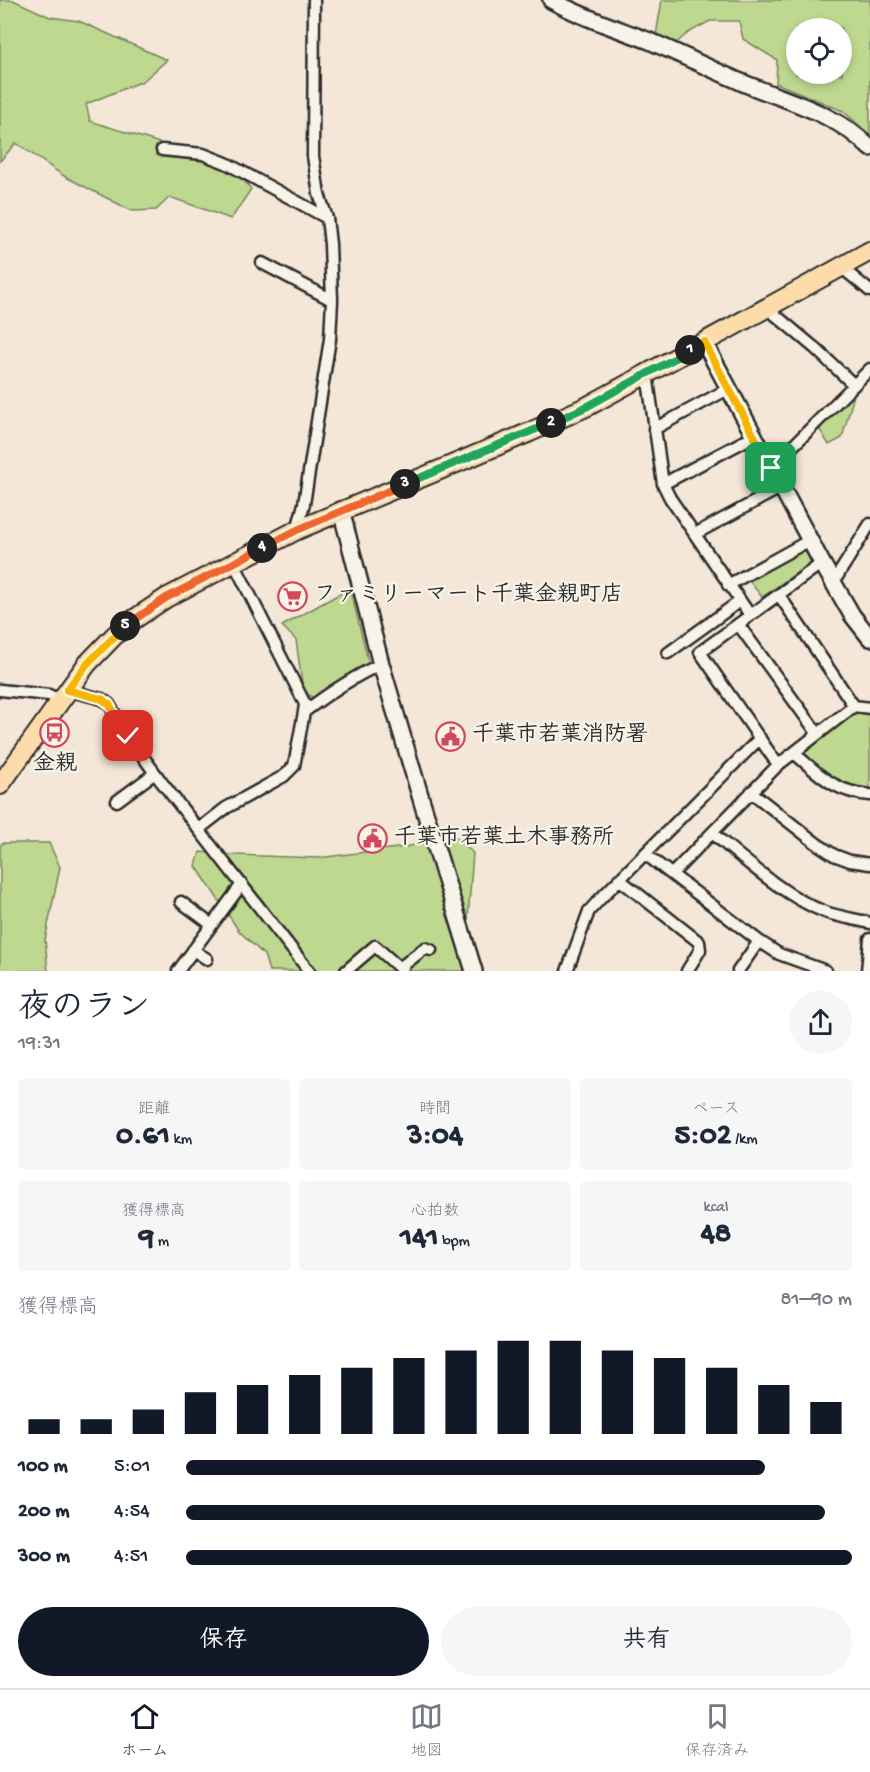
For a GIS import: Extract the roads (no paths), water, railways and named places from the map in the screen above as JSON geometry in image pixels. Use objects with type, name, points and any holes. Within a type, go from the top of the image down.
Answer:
[{"type":"main road","points":[[0,785],[87,664],[133,620],[166,598],[297,530],[341,510],[558,420],[647,374],[870,251]]},
{"type":"street","points":[[297,530],[304,504],[330,339],[332,300],[327,218],[319,194],[313,156],[314,0]]},
{"type":"street","points":[[551,0],[742,82],[813,109],[836,122],[870,148]]},
{"type":"street","points":[[162,150],[203,154],[226,163],[327,218]]},
{"type":"street","points":[[262,263],[332,300]]},
{"type":"street","points":[[841,267],[870,291]]},
{"type":"street","points":[[767,308],[854,385]]},
{"type":"street","points":[[704,342],[833,583],[852,615],[869,634]]},
{"type":"street","points":[[771,468],[870,369]]},
{"type":"street","points":[[647,374],[663,484],[670,498],[750,615]]},
{"type":"street","points":[[654,429],[728,389]]},
{"type":"street","points":[[663,484],[754,436]]},
{"type":"street","points":[[695,534],[782,487]]},
{"type":"street","points":[[341,510],[381,664],[474,971]]},
{"type":"street","points":[[833,583],[870,524]]},
{"type":"street","points":[[728,585],[810,540]]},
{"type":"street","points":[[199,829],[226,808],[284,776],[294,766],[304,712],[305,704],[234,563]]},
{"type":"street","points":[[778,765],[700,652],[822,563]]},
{"type":"street","points":[[779,595],[854,706]]},
{"type":"street","points":[[668,653],[740,601]]},
{"type":"street","points":[[738,624],[818,734]]},
{"type":"street","points":[[304,712],[326,694],[355,676],[381,664]]},
{"type":"street","points":[[0,690],[102,699],[109,704],[128,736],[155,773],[309,971]]},
{"type":"street","points":[[672,874],[778,765],[854,706],[870,708]]},
{"type":"street","points":[[567,971],[589,911],[759,738]]},
{"type":"street","points":[[794,753],[831,783],[845,791],[870,795]]},
{"type":"street","points":[[117,801],[155,773]]},
{"type":"street","points":[[751,792],[834,855],[850,861],[870,864]]},
{"type":"street","points":[[712,833],[806,903],[826,913],[870,923]]},
{"type":"street","points":[[645,854],[779,954],[826,971]]},
{"type":"street","points":[[619,879],[699,942],[700,950],[689,970]]},
{"type":"street","points":[[178,971],[242,884]]},
{"type":"street","points":[[181,902],[212,925]]},
{"type":"street","points":[[867,971],[870,939]]},
{"type":"street","points":[[738,971],[759,941]]},
{"type":"street","points":[[346,971],[375,945],[402,969],[425,948],[431,950]]},
{"type":"street","points":[[194,950],[207,958]]},
{"type":"place","name":"ファミリーマート千葉金親町店","points":[[293,596]]},
{"type":"place","name":"金親","points":[[55,733]]},
{"type":"place","name":"千葉市若葉消防署","points":[[451,736]]},
{"type":"place","name":"千葉市若葉土木事務所","points":[[373,839]]}]
